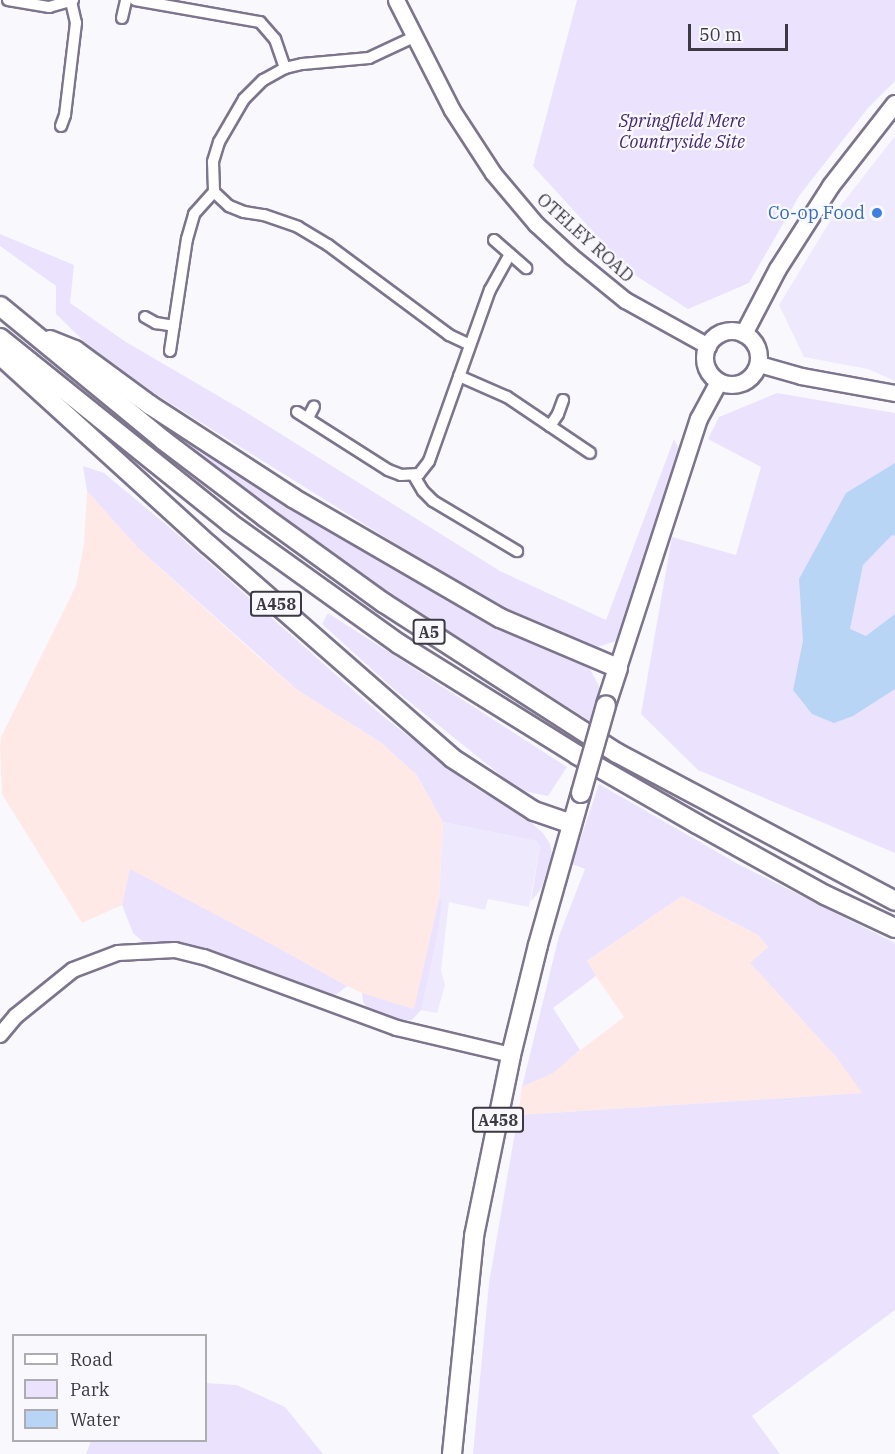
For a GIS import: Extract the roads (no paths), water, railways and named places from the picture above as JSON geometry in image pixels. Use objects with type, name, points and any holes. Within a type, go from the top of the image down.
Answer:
[{"type":"highway","name":"A5","points":[[0,306],[163,440],[384,603],[617,753],[895,901]]},
{"type":"highway","points":[[31,333],[75,351],[150,405],[293,498],[500,618],[618,668]]},
{"type":"highway","name":"A5","points":[[0,338],[230,523],[399,644],[577,755],[687,819],[825,895],[895,928]]},
{"type":"highway","name":"A458","points":[[0,355],[208,545],[452,758],[534,811],[572,824]]},
{"type":"highway","name":"A458","points":[[453,1454],[474,1236],[511,1055],[572,824],[618,668]]},
{"type":"main road","name":"OTELEY ROAD","points":[[396,0],[452,110],[493,173],[536,224],[625,300],[708,346]]},
{"type":"main road","points":[[744,334],[778,269],[831,186],[895,104]]},
{"type":"main road","points":[[728,332],[744,334],[757,346],[759,364],[751,379],[735,386],[719,382],[712,377],[705,362],[708,346],[720,334],[728,332]]},
{"type":"main road","points":[[759,364],[801,376],[895,393]]},
{"type":"main road","name":"A458","points":[[618,668],[699,419],[719,382]]},
{"type":"street","points":[[8,0],[49,7],[72,0],[75,23],[65,114],[61,126]]},
{"type":"street","points":[[122,18],[126,0]]},
{"type":"street","points":[[135,0],[260,22],[275,39],[285,68]]},
{"type":"street","points":[[170,351],[187,239],[194,214],[214,192],[213,162],[231,119],[263,80],[285,68],[302,64],[369,58],[416,36]]},
{"type":"street","points":[[214,192],[229,206],[298,227],[328,245],[449,335],[470,345]]},
{"type":"street","points":[[494,240],[526,268]]},
{"type":"street","points":[[297,412],[388,470],[401,475],[414,476],[429,461],[497,275],[510,254]]},
{"type":"street","points":[[146,317],[156,323],[174,326]]},
{"type":"street","points":[[459,376],[507,397],[590,453]]},
{"type":"street","points":[[550,426],[563,400]]},
{"type":"street","points":[[308,418],[314,406]]},
{"type":"street","points":[[414,476],[423,491],[434,501],[517,550]]},
{"type":"street","points":[[0,1035],[16,1016],[72,970],[118,953],[175,950],[204,957],[397,1028],[511,1055]]},
{"type":"water","points":[[895,463],[895,536],[892,535],[863,565],[850,629],[866,636],[895,614],[895,689],[853,716],[834,723],[812,714],[793,690],[803,641],[799,579],[846,493]]},
{"type":"place","name":"Co-op Food","points":[[877,213]]},
{"type":"park label","name":"Springfield Mere Countryside Site","points":[[682,132]]}]
